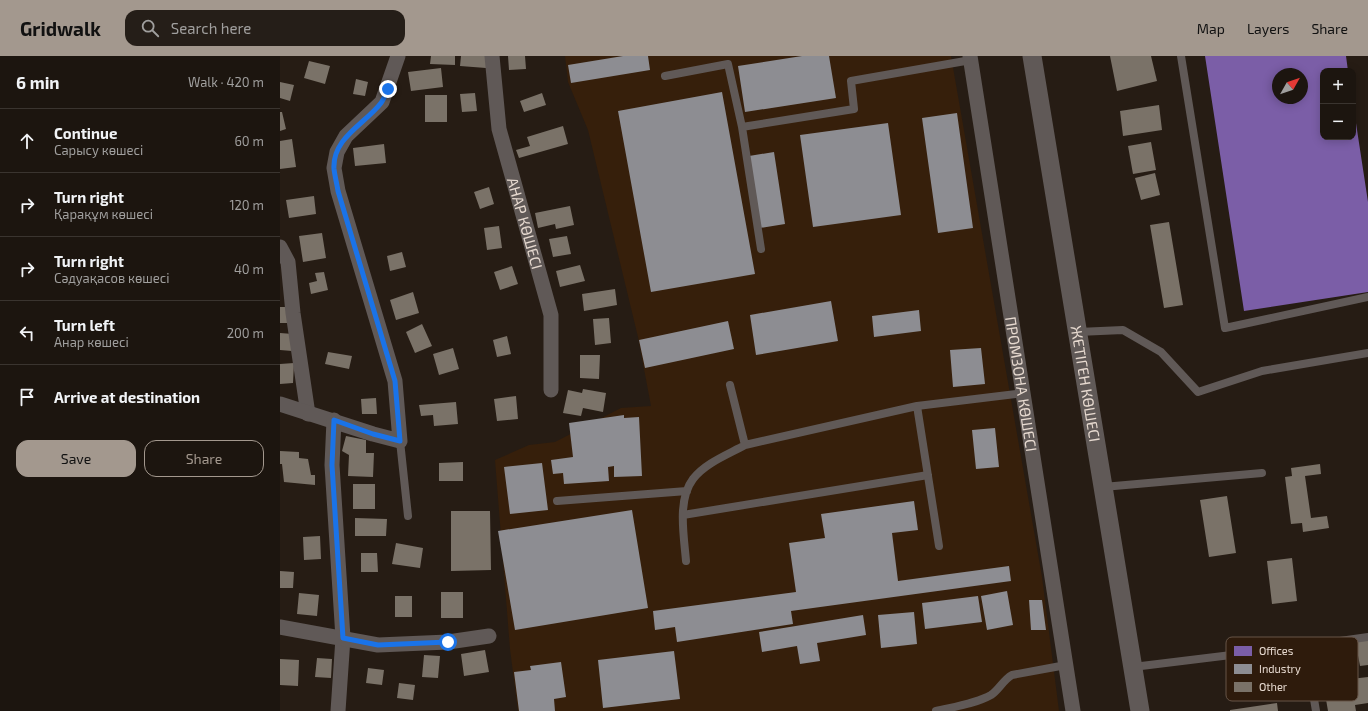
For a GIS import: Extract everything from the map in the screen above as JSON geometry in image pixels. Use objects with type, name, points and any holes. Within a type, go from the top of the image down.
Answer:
[{"type":"street","points":[[280,404],[308,414],[334,420],[373,434],[400,441],[395,381],[338,191],[334,168],[337,152],[346,136],[382,102],[398,56]]},
{"type":"street","name":"АНАР КӨШЕСІ","points":[[492,56],[499,129],[551,315],[551,390]]},
{"type":"street","name":"ЖЕТІГЕН КӨШЕСІ","points":[[1032,56],[1140,711]]},
{"type":"street","name":"ПРОМЗОНА КӨШЕСІ","points":[[971,58],[1073,711]]},
{"type":"street","points":[[280,247],[288,262],[293,313],[308,414]]},
{"type":"street","points":[[334,420],[332,465],[343,638],[338,711]]},
{"type":"street","points":[[280,627],[378,645],[448,642],[489,636]]},
{"type":"lane","points":[[1181,56],[1225,328],[1368,297]]},
{"type":"lane","points":[[742,128],[854,108],[851,81],[971,58]]},
{"type":"lane","points":[[665,76],[728,64],[742,128],[761,249]]},
{"type":"lane","points":[[1078,332],[1123,330],[1161,352],[1198,392],[1262,372],[1368,353]]},
{"type":"lane","points":[[730,385],[745,445]]},
{"type":"lane","points":[[686,561],[683,515],[687,491],[694,478],[706,468],[745,445],[917,406],[1024,393]]},
{"type":"lane","points":[[917,406],[939,546]]},
{"type":"lane","points":[[400,441],[408,516]]},
{"type":"lane","points":[[1102,487],[1262,473]]},
{"type":"lane","points":[[683,515],[928,475]]},
{"type":"lane","points":[[557,501],[687,491]]},
{"type":"lane","points":[[1358,638],[1368,637]]},
{"type":"lane","points":[[1132,667],[1226,656]]},
{"type":"lane","points":[[936,711],[962,705],[991,695],[1006,678],[1012,675],[1066,664]]},
{"type":"lane","points":[[1314,701],[1316,711]]},
{"type":"shaded area","points":[[565,56],[951,56],[1042,577],[1059,711],[518,711],[510,649],[495,460],[529,445],[555,442],[621,408],[651,406],[638,337],[588,130],[568,82]]},
{"type":"building: Offices","points":[[1205,56],[1346,56],[1348,68],[1320,68],[1320,140],[1356,140],[1356,123],[1368,202],[1368,292],[1244,311]]},
{"type":"building: Industry","points":[[623,56],[648,56],[650,70],[571,83],[568,65]]},
{"type":"building: Industry","points":[[802,56],[829,56],[836,98],[745,112],[738,66]]},
{"type":"building: Industry","points":[[722,92],[755,274],[651,292],[618,111]]},
{"type":"building: Industry","points":[[957,113],[973,228],[938,233],[922,118]]},
{"type":"building: Industry","points":[[888,123],[901,215],[813,227],[800,135]]},
{"type":"building: Industry","points":[[774,152],[785,224],[760,228],[749,156]]},
{"type":"building: Industry","points":[[831,301],[838,341],[756,355],[750,315]]},
{"type":"building: Industry","points":[[919,310],[921,331],[874,337],[872,316]]},
{"type":"building: Industry","points":[[728,321],[734,349],[645,368],[639,340]]},
{"type":"building: Industry","points":[[981,348],[985,384],[953,387],[950,350]]},
{"type":"building: Industry","points":[[624,415],[624,418],[639,417],[642,476],[614,477],[614,466],[608,467],[609,481],[564,484],[563,473],[553,474],[551,460],[573,457],[569,423]]},
{"type":"building: Industry","points":[[995,428],[999,467],[976,469],[972,430]]},
{"type":"building: Industry","points":[[542,463],[548,510],[510,514],[504,467]]},
{"type":"building: Industry","points":[[914,501],[918,530],[892,533],[898,581],[1009,566],[1011,581],[791,611],[793,624],[677,642],[675,627],[655,630],[653,611],[796,592],[789,543],[825,538],[821,514]]},
{"type":"building: Industry","points":[[632,510],[648,608],[515,630],[498,531]]},
{"type":"building: Industry","points":[[1007,591],[1013,625],[987,630],[981,596]]},
{"type":"building: Industry","points":[[978,596],[982,622],[925,629],[922,603]]},
{"type":"building: Industry","points":[[1029,600],[1042,600],[1046,630],[1031,630]]},
{"type":"building: Industry","points":[[914,612],[917,644],[881,648],[878,615]]},
{"type":"building: Industry","points":[[863,615],[866,635],[817,643],[820,661],[800,664],[797,646],[762,652],[759,632]]},
{"type":"building: Industry","points":[[674,651],[680,699],[603,708],[598,660]]},
{"type":"building: Industry","points":[[561,662],[566,697],[554,699],[555,711],[519,711],[514,672],[531,670],[530,666]]},
{"type":"building: Other","points":[[431,56],[455,56],[455,65],[430,64]]},
{"type":"building: Other","points":[[461,56],[487,56],[486,68],[460,66]]},
{"type":"building: Other","points":[[508,56],[525,56],[526,69],[509,70]]},
{"type":"building: Other","points":[[1110,56],[1151,56],[1157,81],[1117,91]]},
{"type":"building: Other","points":[[309,61],[330,66],[325,84],[304,78]]},
{"type":"building: Other","points":[[441,68],[443,87],[411,91],[408,72]]},
{"type":"building: Other","points":[[356,79],[368,82],[365,96],[353,94]]},
{"type":"building: Other","points":[[280,82],[294,85],[290,101],[280,98]]},
{"type":"building: Other","points":[[475,93],[477,111],[462,112],[460,94]]},
{"type":"building: Other","points":[[542,93],[546,105],[524,112],[520,101]]},
{"type":"building: Other","points":[[425,95],[447,95],[447,122],[425,122]]},
{"type":"building: Other","points":[[1159,105],[1162,130],[1123,136],[1120,111]]},
{"type":"building: Other","points":[[280,112],[282,112],[286,129],[280,131]]},
{"type":"building: Other","points":[[563,126],[568,144],[519,158],[516,150],[530,146],[527,137]]},
{"type":"building: Other","points":[[292,139],[296,167],[280,169],[280,141]]},
{"type":"building: Other","points":[[1151,142],[1156,170],[1133,174],[1128,146]]},
{"type":"building: Other","points":[[384,144],[386,163],[355,166],[353,148]]},
{"type":"building: Other","points":[[1155,173],[1160,195],[1141,200],[1135,178]]},
{"type":"building: Other","points":[[489,187],[494,204],[480,209],[474,192]]},
{"type":"building: Other","points":[[314,196],[316,214],[289,218],[286,200]]},
{"type":"building: Other","points":[[570,206],[574,225],[556,229],[555,224],[538,228],[535,213]]},
{"type":"building: Other","points":[[1169,222],[1183,305],[1164,308],[1150,225]]},
{"type":"building: Other","points":[[499,226],[502,248],[487,250],[484,228]]},
{"type":"building: Other","points":[[322,233],[326,258],[303,262],[299,236]]},
{"type":"building: Other","points":[[567,236],[571,254],[553,257],[549,239]]},
{"type":"building: Other","points":[[402,252],[406,267],[390,271],[387,256]]},
{"type":"building: Other","points":[[580,265],[585,281],[560,287],[556,271]]},
{"type":"building: Other","points":[[512,266],[518,284],[500,290],[494,272]]},
{"type":"building: Other","points":[[324,272],[328,290],[311,294],[309,283],[317,281],[315,273]]},
{"type":"building: Other","points":[[615,289],[617,305],[584,311],[582,294]]},
{"type":"building: Other","points":[[413,292],[419,313],[396,320],[390,300]]},
{"type":"building: Other","points":[[280,307],[289,307],[289,323],[280,323]]},
{"type":"building: Other","points":[[609,318],[611,343],[595,345],[593,319]]},
{"type":"building: Other","points":[[422,324],[432,346],[415,353],[406,332]]},
{"type":"building: Other","points":[[280,333],[293,334],[292,351],[280,350]]},
{"type":"building: Other","points":[[507,336],[511,354],[497,357],[493,340]]},
{"type":"building: Other","points":[[453,348],[459,369],[439,375],[433,354]]},
{"type":"building: Other","points":[[328,352],[352,356],[349,369],[325,364]]},
{"type":"building: Other","points":[[580,355],[600,355],[599,379],[580,378]]},
{"type":"building: Other","points":[[294,363],[293,383],[280,384],[280,364]]},
{"type":"building: Other","points":[[583,389],[606,393],[603,412],[583,408],[581,416],[563,413],[568,390],[582,393]]},
{"type":"building: Other","points":[[516,396],[518,419],[497,421],[494,399]]},
{"type":"building: Other","points":[[376,398],[377,414],[362,414],[361,399]]},
{"type":"building: Other","points":[[456,402],[458,424],[434,426],[433,415],[421,416],[419,405]]},
{"type":"building: Other","points":[[346,436],[366,440],[366,453],[374,453],[373,477],[348,476],[349,455],[342,451]]},
{"type":"building: Other","points":[[280,451],[299,452],[299,458],[308,459],[311,475],[315,475],[315,485],[284,482],[282,464],[280,464]]},
{"type":"building: Other","points":[[463,462],[463,481],[439,481],[439,463]]},
{"type":"building: Other","points":[[1320,464],[1321,474],[1305,476],[1311,518],[1327,516],[1329,528],[1303,532],[1302,523],[1291,524],[1285,477],[1292,476],[1291,468]]},
{"type":"building: Other","points":[[353,484],[375,484],[375,509],[353,509]]},
{"type":"building: Other","points":[[1227,496],[1236,553],[1209,557],[1200,500]]},
{"type":"building: Other","points":[[451,511],[490,511],[491,570],[451,571]]},
{"type":"building: Other","points":[[355,518],[387,519],[386,536],[355,536]]},
{"type":"building: Other","points":[[320,536],[321,559],[304,560],[303,537]]},
{"type":"building: Other","points":[[396,543],[423,548],[420,568],[392,564]]},
{"type":"building: Other","points":[[361,553],[377,553],[378,572],[361,572]]},
{"type":"building: Other","points":[[1292,558],[1297,601],[1272,604],[1267,561]]},
{"type":"building: Other","points":[[280,571],[294,572],[293,588],[280,588]]},
{"type":"building: Other","points":[[441,592],[463,592],[463,618],[441,618]]},
{"type":"building: Other","points":[[299,593],[319,595],[317,616],[297,614]]},
{"type":"building: Other","points":[[395,596],[412,596],[412,617],[395,617]]},
{"type":"building: Other","points":[[1368,638],[1368,665],[1360,666],[1358,656],[1358,640]]},
{"type":"building: Other","points":[[485,650],[489,672],[464,676],[461,654]]},
{"type":"building: Other","points":[[424,655],[440,656],[438,678],[422,677]]},
{"type":"building: Other","points":[[317,658],[332,659],[331,678],[315,677]]},
{"type":"building: Other","points":[[280,659],[299,660],[298,686],[280,685]]},
{"type":"building: Other","points":[[368,668],[384,670],[382,685],[366,683]]},
{"type":"building: Other","points":[[1368,677],[1368,703],[1355,705],[1356,711],[1328,711],[1326,701],[1358,701],[1358,678]]},
{"type":"building: Other","points":[[399,683],[415,685],[413,700],[397,698]]},
{"type":"building: Other","points":[[1277,703],[1278,711],[1230,711],[1230,710]]},
{"type":"route","points":[[388,89],[382,102],[374,111],[346,136],[337,152],[334,168],[338,191],[395,381],[398,402],[400,441],[373,434],[334,420],[332,465],[343,638],[378,645],[448,642]]}]
